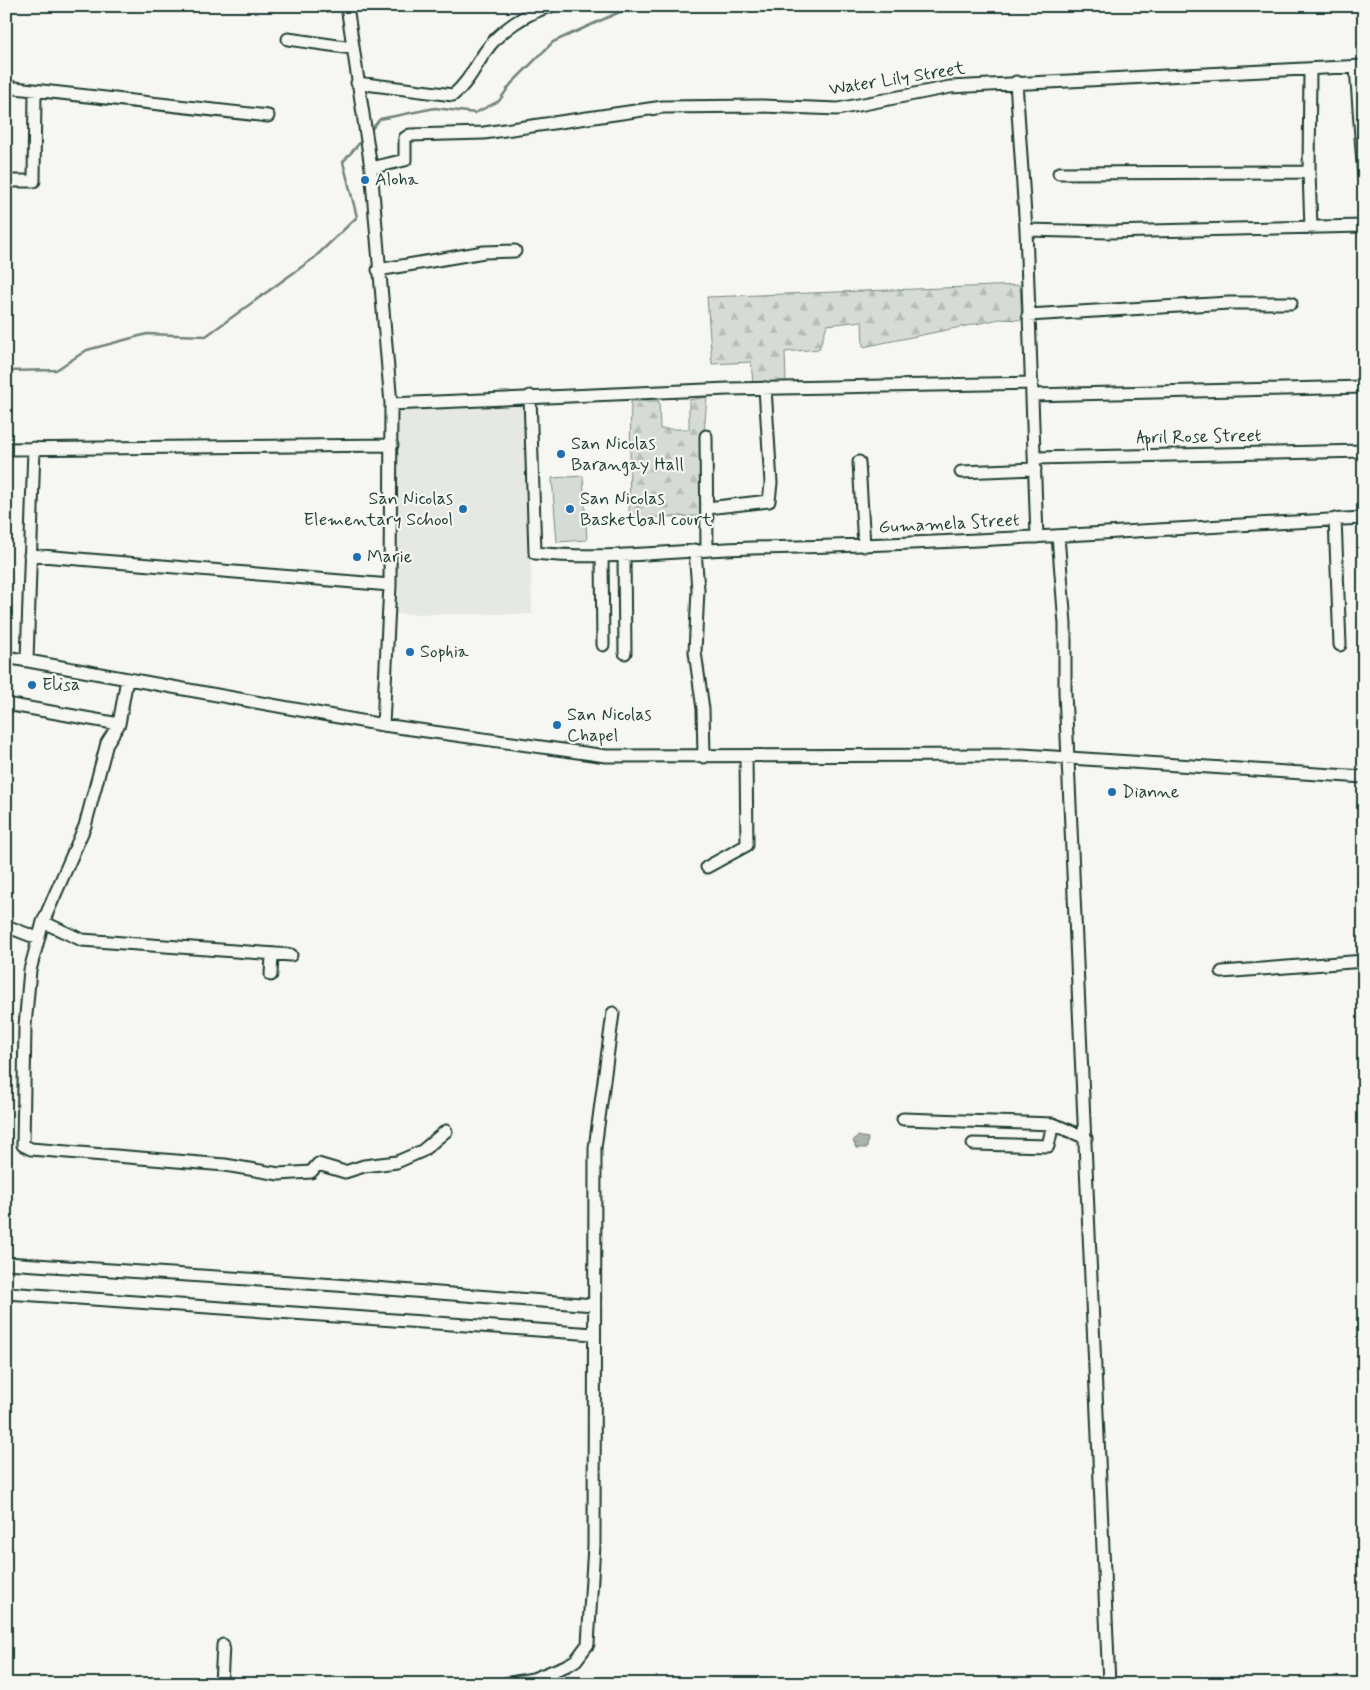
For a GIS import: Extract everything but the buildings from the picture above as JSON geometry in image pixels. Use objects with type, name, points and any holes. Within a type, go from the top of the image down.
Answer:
[{"type":"street","points":[[347,6],[371,168],[378,270],[391,404],[390,585],[383,725]]},
{"type":"street","points":[[357,83],[453,95],[465,85],[487,49],[505,31],[525,16],[551,6]]},
{"type":"street","points":[[288,39],[352,48]]},
{"type":"street","points":[[1360,67],[1364,178]]},
{"type":"street","name":"Water Lily Street","points":[[371,168],[405,160],[406,138],[410,135],[484,133],[663,107],[850,108],[950,87],[1016,82],[1360,67]]},
{"type":"street","points":[[1310,69],[1309,172],[1311,228]]},
{"type":"street","points":[[1016,82],[1026,230],[1038,537]]},
{"type":"street","points":[[6,87],[35,92],[268,116]]},
{"type":"street","points":[[6,181],[34,181],[35,92]]},
{"type":"street","points":[[1059,173],[1309,172]]},
{"type":"street","points":[[1026,230],[1108,232],[1364,226]]},
{"type":"street","points":[[378,270],[484,252],[515,251]]},
{"type":"street","points":[[1028,315],[1229,303],[1290,303]]},
{"type":"street","points":[[391,404],[530,396],[765,388],[1364,387]]},
{"type":"street","points":[[707,508],[769,502],[771,483],[765,388]]},
{"type":"street","name":"Gumamela Street","points":[[530,396],[535,553],[602,556],[708,549],[864,546],[1364,518]]},
{"type":"street","points":[[706,436],[708,549]]},
{"type":"street","points":[[6,449],[392,445]]},
{"type":"street","points":[[27,661],[34,448]]},
{"type":"street","name":"April Rose Street","points":[[961,472],[1035,464],[1364,451]]},
{"type":"street","points":[[859,462],[864,546]]},
{"type":"street","points":[[1364,518],[1364,528]]},
{"type":"street","points":[[1335,519],[1340,645]]},
{"type":"street","points":[[1058,536],[1065,624],[1065,692],[1109,1684]]},
{"type":"street","points":[[695,550],[698,590],[695,652],[703,709],[704,757]]},
{"type":"street","points":[[30,555],[390,585]]},
{"type":"street","points":[[624,555],[625,653]]},
{"type":"street","points":[[602,556],[603,645]]},
{"type":"street","points":[[6,657],[383,725],[606,756],[1069,756],[1364,777]]},
{"type":"street","points":[[127,679],[119,724],[107,743],[85,826],[43,922],[37,938],[30,970],[24,1026],[22,1139],[25,1147],[225,1165],[279,1174],[311,1172],[318,1164],[344,1172],[364,1166],[397,1162],[422,1151],[446,1131]]},
{"type":"street","points":[[6,704],[119,724]]},
{"type":"street","points":[[707,867],[747,845],[746,757]]},
{"type":"street","points":[[43,922],[82,940],[291,956]]},
{"type":"street","points":[[6,926],[37,938]]},
{"type":"street","points":[[271,976],[272,955]]},
{"type":"street","points":[[1222,972],[1364,961]]},
{"type":"street","points":[[505,1684],[533,1679],[568,1664],[576,1660],[588,1644],[594,1545],[595,1148],[614,1013]]},
{"type":"street","points":[[903,1119],[1053,1124],[1086,1138]]},
{"type":"street","points":[[974,1144],[1048,1146],[1053,1124]]},
{"type":"street","points":[[6,1263],[336,1285],[594,1306]]},
{"type":"street","points":[[6,1293],[594,1334]]},
{"type":"street","points":[[221,1684],[223,1645]]},
{"type":"shaded area","name":"San Nicolas Elementary School","points":[[528,403],[532,614],[396,614],[398,404]]},
{"type":"green space","points":[[1020,285],[1022,320],[1000,319],[863,347],[862,321],[827,325],[819,349],[785,352],[786,383],[753,383],[751,362],[712,364],[707,297]]},
{"type":"green space","points":[[707,397],[700,479],[700,516],[629,518],[631,401],[659,401],[660,429],[689,429],[689,400]]},
{"type":"green space","name":"San Nicolas Basketball court","points":[[583,476],[587,540],[557,542],[552,478]]},
{"type":"water","points":[[857,1136],[868,1138],[867,1148],[856,1148],[853,1141]]},
{"type":"waterway","points":[[370,131],[380,119],[435,108],[475,113],[499,101],[511,84],[553,42],[633,6]]},
{"type":"waterway","points":[[6,371],[56,370],[87,350],[147,334],[206,336],[314,258],[357,217],[343,162],[363,139]]},
{"type":"place","name":"Aloha","points":[[365,180]]},
{"type":"place","name":"San Nicolas Barangay Hall","points":[[561,454]]},
{"type":"place","name":"San Nicolas Elementary School","points":[[463,509]]},
{"type":"place","name":"San Nicolas Basketball court","points":[[570,509]]},
{"type":"place","name":"Marie","points":[[357,557]]},
{"type":"place","name":"Sophia","points":[[410,652]]},
{"type":"place","name":"Elisa","points":[[32,685]]},
{"type":"place","name":"San Nicolas Chapel","points":[[557,725]]},
{"type":"place","name":"Dianne","points":[[1112,792]]}]
